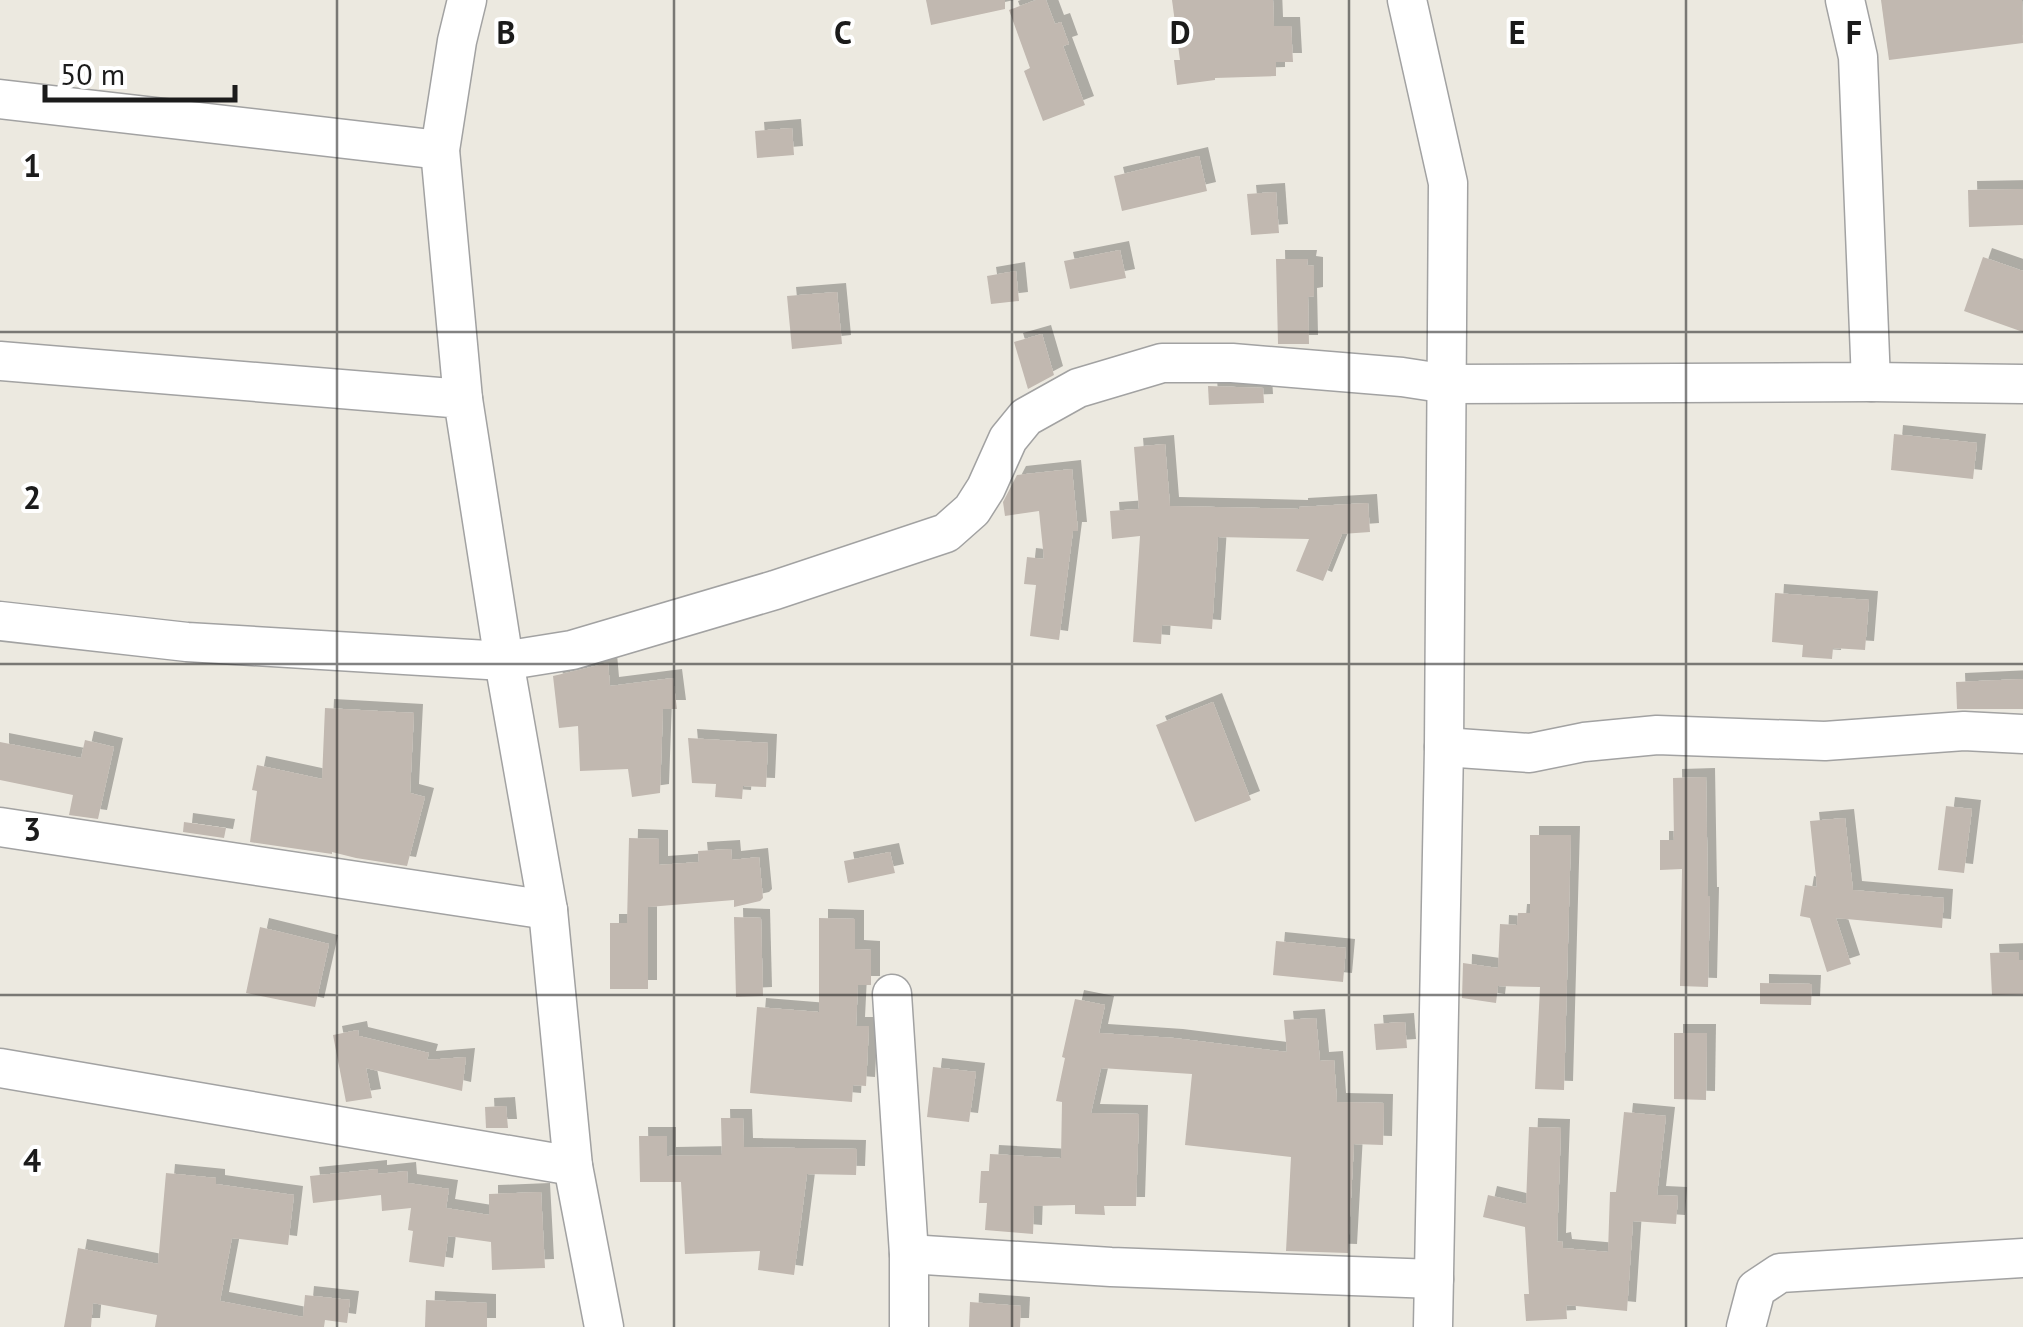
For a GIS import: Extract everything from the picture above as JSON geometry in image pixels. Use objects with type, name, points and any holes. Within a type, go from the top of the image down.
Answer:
[{"type":"street","points":[[467,0],[440,150],[463,399],[548,910],[573,1166],[604,1327]]},
{"type":"street","points":[[1407,0],[1448,183],[1444,747],[1433,1327]]},
{"type":"street","points":[[1845,0],[1858,57],[1871,382]]},
{"type":"street","points":[[0,99],[440,150]]},
{"type":"street","points":[[0,361],[463,399]]},
{"type":"street","points":[[0,622],[187,642],[504,661],[572,650],[680,620],[946,532],[972,510],[1008,438],[1026,416],[1078,388],[1162,363],[1232,363],[1448,384],[2023,384]]},
{"type":"street","points":[[1444,747],[1530,753],[1584,742],[1657,735],[1824,741],[1964,731],[2023,734]]},
{"type":"street","points":[[0,827],[548,910]]},
{"type":"street","points":[[892,994],[910,1327]]},
{"type":"street","points":[[0,1068],[573,1166]]},
{"type":"street","points":[[909,1254],[1434,1279]]},
{"type":"street","points":[[1746,1327],[1756,1289],[1780,1273],[2023,1258]]},
{"type":"building","points":[[926,0],[1005,0],[1005,9],[931,25]]},
{"type":"building","points":[[1046,0],[1055,24],[1061,22],[1069,44],[1063,46],[1085,105],[1043,121],[1024,71],[1030,68],[1009,10]]},
{"type":"building","points":[[1172,0],[1273,0],[1274,26],[1291,26],[1293,62],[1276,62],[1276,76],[1215,78],[1177,85],[1174,60],[1180,60]]},
{"type":"building","points":[[1881,0],[2022,0],[2023,43],[1889,60]]},
{"type":"building","points":[[792,128],[794,155],[757,158],[755,131]]},
{"type":"building","points":[[1199,156],[1207,191],[1122,211],[1114,176]]},
{"type":"building","points":[[2023,189],[2023,225],[1969,227],[1968,190]]},
{"type":"building","points":[[1276,192],[1279,233],[1251,235],[1247,194]]},
{"type":"building","points":[[1120,250],[1126,278],[1070,289],[1064,261]]},
{"type":"building","points":[[1983,257],[2023,271],[2023,332],[1964,311]]},
{"type":"building","points":[[1276,259],[1308,259],[1307,265],[1314,266],[1314,296],[1308,297],[1309,344],[1278,344]]},
{"type":"building","points":[[1016,271],[1019,301],[991,304],[987,276]]},
{"type":"building","points":[[837,292],[842,344],[792,349],[787,296]]},
{"type":"building","points":[[1042,334],[1054,375],[1028,389],[1014,342]]},
{"type":"building","points":[[1208,386],[1263,388],[1264,403],[1209,405]]},
{"type":"building","points":[[1894,434],[1977,443],[1973,479],[1891,470]]},
{"type":"building","points":[[1165,444],[1170,506],[1299,509],[1368,503],[1370,532],[1342,534],[1323,581],[1296,571],[1309,539],[1218,537],[1212,629],[1162,625],[1161,644],[1133,642],[1140,536],[1112,539],[1110,511],[1139,509],[1134,447]]},
{"type":"building","points":[[1072,469],[1078,531],[1073,531],[1059,640],[1030,636],[1036,585],[1024,584],[1027,557],[1044,559],[1039,511],[1005,516],[1003,502],[1017,475]]},
{"type":"building","points":[[1775,593],[1869,600],[1865,650],[1833,648],[1832,659],[1802,657],[1803,645],[1772,642]]},
{"type":"building","points":[[608,663],[610,686],[673,678],[677,709],[663,709],[660,793],[632,797],[628,769],[580,771],[578,726],[559,728],[553,676]]},
{"type":"building","points":[[2023,679],[2023,709],[1957,709],[1956,682]]},
{"type":"building","points":[[1213,702],[1251,800],[1195,822],[1156,725]]},
{"type":"building","points":[[325,708],[414,713],[410,793],[425,797],[407,866],[250,842],[257,765],[322,779]]},
{"type":"building","points":[[688,738],[768,743],[766,787],[743,786],[742,799],[715,797],[716,784],[692,783]]},
{"type":"building","points":[[85,740],[114,747],[98,819],[69,815],[73,795],[0,780],[0,742],[81,758]]},
{"type":"building","points":[[1706,777],[1708,987],[1680,986],[1682,869],[1660,870],[1660,840],[1674,840],[1673,778]]},
{"type":"building","points":[[1946,806],[1972,809],[1964,873],[1938,870]]},
{"type":"building","points":[[1845,818],[1853,890],[1944,898],[1942,928],[1836,918],[1851,964],[1827,972],[1810,918],[1800,916],[1805,885],[1817,887],[1810,821]]},
{"type":"building","points":[[184,822],[226,828],[224,838],[183,832]]},
{"type":"building","points":[[1530,835],[1571,835],[1564,1090],[1535,1089],[1540,987],[1498,986],[1496,1003],[1462,998],[1463,963],[1498,968],[1500,924],[1517,925],[1518,913],[1530,913]]},
{"type":"building","points":[[629,838],[659,839],[659,865],[699,862],[698,851],[731,849],[732,860],[759,857],[763,898],[734,907],[734,900],[648,907],[648,989],[610,989],[610,923],[627,923]]},
{"type":"building","points":[[890,852],[895,873],[848,883],[844,861]]},
{"type":"building","points":[[734,917],[761,918],[763,996],[736,997]]},
{"type":"building","points":[[819,918],[855,919],[855,949],[871,950],[871,985],[858,985],[856,1026],[869,1026],[866,1086],[853,1085],[852,1102],[750,1093],[757,1007],[819,1012]]},
{"type":"building","points":[[260,927],[329,944],[315,1007],[246,993]]},
{"type":"building","points":[[1276,941],[1346,948],[1343,982],[1273,975]]},
{"type":"building","points":[[2019,952],[2019,960],[2023,960],[2023,994],[1992,995],[1990,953]]},
{"type":"building","points":[[1760,983],[1812,984],[1811,1005],[1760,1004]]},
{"type":"building","points":[[1075,999],[1105,1005],[1099,1033],[1287,1052],[1284,1020],[1316,1018],[1320,1061],[1334,1060],[1337,1102],[1384,1103],[1383,1145],[1354,1144],[1348,1253],[1286,1251],[1291,1157],[1185,1145],[1192,1074],[1101,1068],[1091,1113],[1139,1114],[1136,1206],[1104,1206],[1105,1215],[1075,1214],[1075,1205],[1034,1206],[1033,1234],[985,1230],[987,1203],[979,1203],[981,1171],[989,1171],[990,1154],[1061,1158],[1062,1102],[1056,1101]]},
{"type":"building","points":[[1405,1022],[1407,1048],[1376,1050],[1374,1024]]},
{"type":"building","points":[[358,1030],[359,1036],[429,1053],[427,1060],[466,1057],[462,1091],[366,1068],[372,1098],[346,1102],[333,1035]]},
{"type":"building","points":[[1674,1033],[1707,1033],[1706,1100],[1674,1099]]},
{"type":"building","points":[[933,1067],[976,1072],[969,1122],[927,1117]]},
{"type":"building","points":[[506,1106],[508,1128],[486,1128],[485,1107]]},
{"type":"building","points":[[1624,1112],[1666,1116],[1657,1195],[1678,1196],[1676,1224],[1633,1221],[1627,1311],[1566,1305],[1567,1319],[1526,1321],[1524,1294],[1529,1294],[1525,1227],[1483,1217],[1488,1195],[1526,1204],[1529,1127],[1561,1128],[1557,1242],[1562,1241],[1563,1248],[1608,1252],[1610,1192],[1616,1192]]},
{"type":"building","points":[[721,1118],[743,1118],[744,1147],[857,1149],[856,1175],[807,1174],[794,1275],[758,1270],[760,1251],[685,1254],[681,1182],[640,1182],[639,1136],[667,1136],[667,1156],[722,1155]]},
{"type":"building","points":[[378,1169],[378,1174],[407,1171],[408,1183],[449,1189],[446,1208],[489,1215],[489,1194],[541,1192],[545,1268],[492,1270],[491,1242],[448,1236],[444,1267],[409,1262],[411,1208],[382,1211],[381,1195],[313,1203],[310,1176]]},
{"type":"building","points":[[166,1173],[216,1178],[216,1184],[294,1195],[288,1245],[232,1238],[220,1301],[303,1317],[305,1295],[350,1300],[347,1323],[325,1320],[324,1327],[155,1327],[157,1315],[93,1303],[91,1327],[64,1327],[78,1248],[158,1264]]},
{"type":"building","points":[[426,1300],[487,1303],[487,1327],[425,1327]]},
{"type":"building","points":[[970,1302],[1021,1306],[1020,1327],[969,1327]]}]
